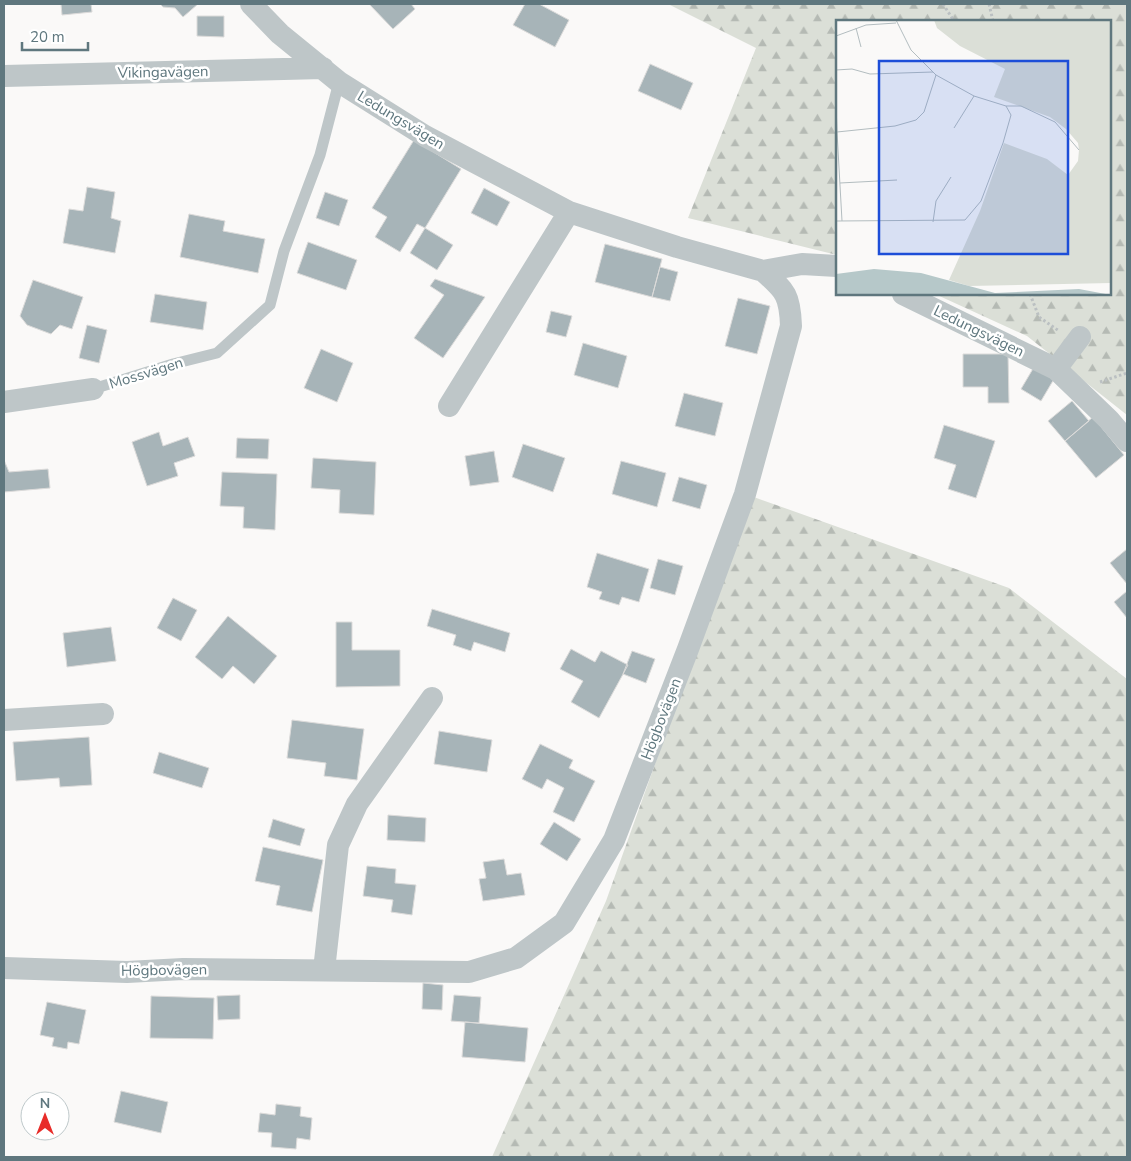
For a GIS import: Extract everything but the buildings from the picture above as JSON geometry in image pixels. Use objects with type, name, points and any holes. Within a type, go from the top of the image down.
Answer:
[{"type":"street","name":"Ledungsvägen","points":[[251,4],[280,34],[331,75],[425,136],[569,212],[677,247],[763,271],[802,264],[836,266]]},
{"type":"street","name":"Vikingavägen","points":[[4,76],[331,75]]},
{"type":"street","points":[[448,406],[569,212]]},
{"type":"street","name":"Högbovägen","points":[[4,968],[128,972],[183,969],[468,972],[516,958],[564,923],[614,840],[688,649],[744,494],[790,326],[790,306],[787,296],[778,284],[763,271]]},
{"type":"street","name":"Ledungsvägen","points":[[905,295],[1056,369],[1109,420],[1127,441]]},
{"type":"street","points":[[1056,369],[1072,336]]},
{"type":"street","name":"Mossvägen","points":[[4,402],[93,390]]},
{"type":"street","points":[[324,970],[338,845],[357,804],[432,698]]},
{"type":"street","points":[[4,720],[103,714]]},
{"type":"lane","name":"Mossvägen","points":[[93,390],[173,364],[217,353],[270,305],[284,251],[320,155],[331,75]]},
{"type":"path","points":[[943,4],[953,20]]},
{"type":"path","points":[[989,4],[994,20]]},
{"type":"path","points":[[1030,295],[1039,317],[1072,336]]},
{"type":"green space","points":[[668,4],[1127,4],[1127,415],[1027,336],[937,295],[1111,295],[1111,20],[836,20],[836,255],[688,218],[756,48]]},
{"type":"green space","points":[[751,496],[1009,588],[1127,679],[1127,1157],[492,1157],[606,901]]}]
